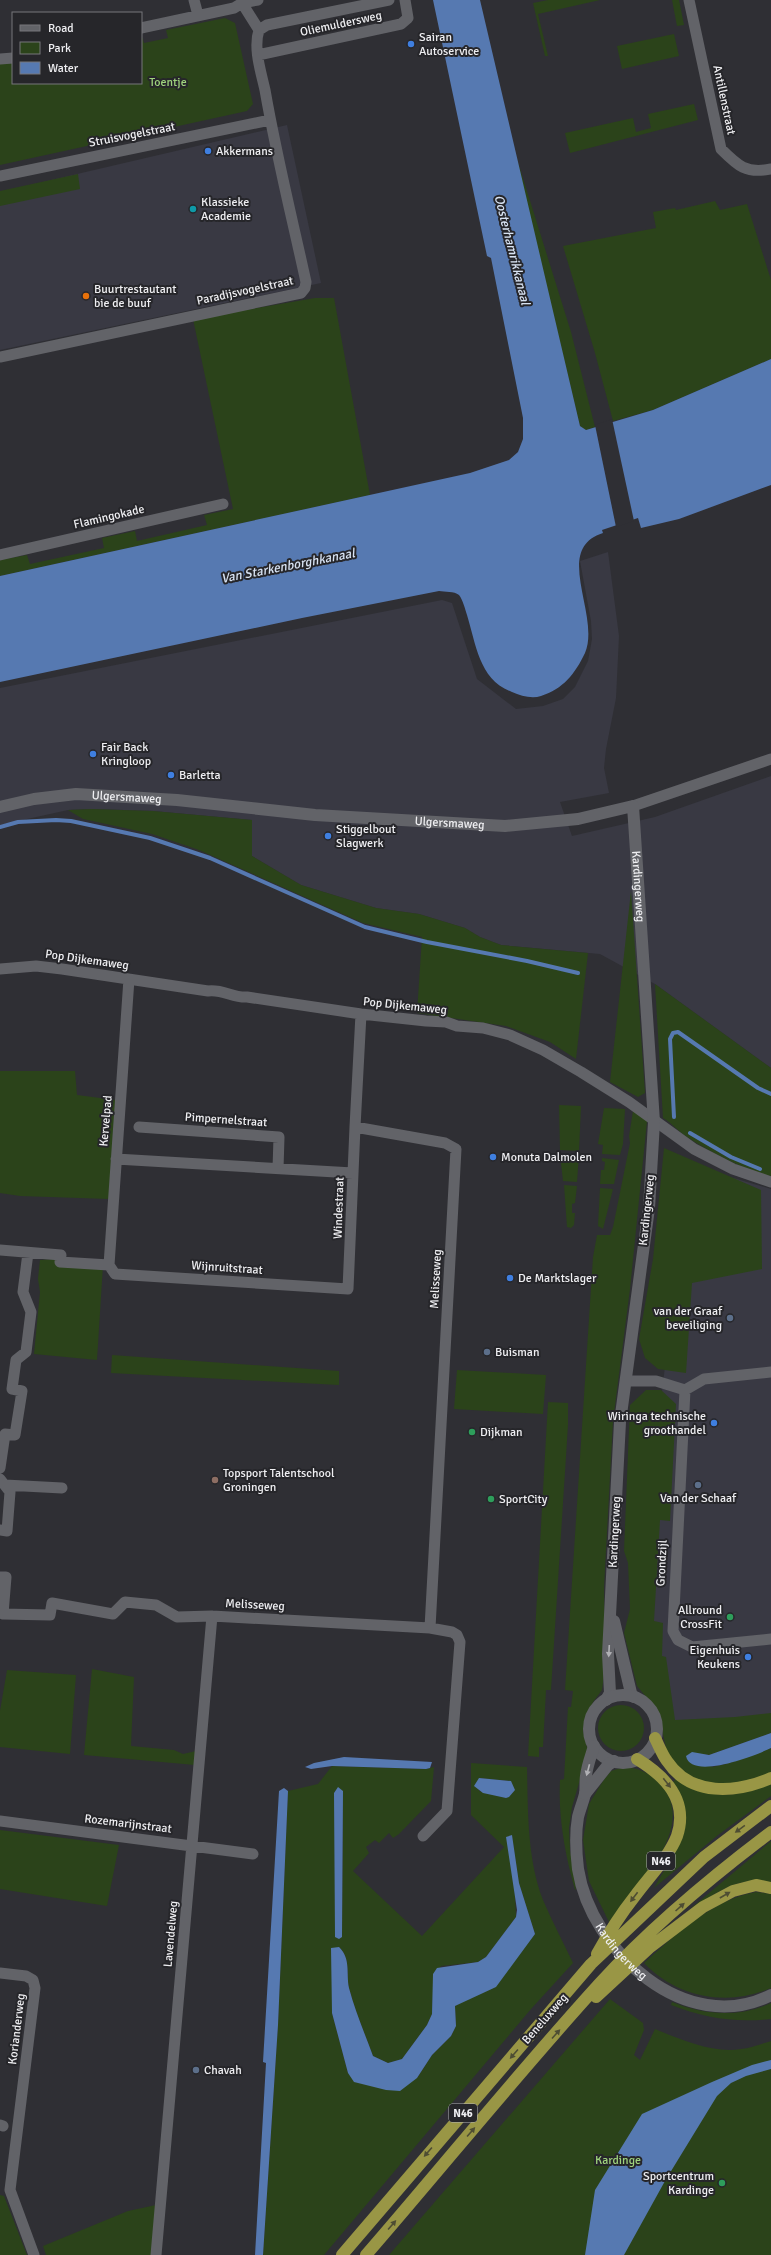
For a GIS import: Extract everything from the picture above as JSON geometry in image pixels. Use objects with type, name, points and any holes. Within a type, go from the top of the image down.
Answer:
[{"type":"highway","points":[[655,1738],[667,1762],[683,1776],[712,1790],[733,1790],[757,1784],[771,1778]]},
{"type":"highway","name":"N46","points":[[591,1964],[614,1923],[665,1855],[677,1836],[679,1821],[678,1803],[675,1795],[659,1773],[637,1759]]},
{"type":"highway","name":"Beneluxweg","points":[[342,2255],[591,1964],[704,1857],[771,1806]]},
{"type":"highway","name":"Beneluxweg","points":[[366,2255],[599,1984],[645,1938],[721,1870],[771,1832]]},
{"type":"highway","name":"N46","points":[[571,2017],[605,1989],[649,1948],[703,1907],[732,1891],[756,1885],[771,1888]]},
{"type":"street","points":[[194,0],[198,15]]},
{"type":"street","points":[[142,28],[234,8],[242,2],[258,0]]},
{"type":"street","name":"Oliemuldersweg","points":[[259,30],[267,25],[389,0]]},
{"type":"street","name":"Oliemuldersweg","points":[[258,55],[402,24],[408,18],[405,0]]},
{"type":"street","name":"Antillenstraat","points":[[689,0],[721,149],[737,164],[748,171],[771,169]]},
{"type":"street","points":[[242,2],[259,30]]},
{"type":"street","name":"Paradijsvogelstraat","points":[[0,356],[301,293],[305,288],[306,282],[270,120],[258,55],[256,39],[259,30]]},
{"type":"street","points":[[0,59],[12,58]]},
{"type":"street","name":"Struisvogelstraat","points":[[0,176],[270,120]]},
{"type":"street","name":"Flamingokade","points":[[0,555],[223,504]]},
{"type":"street","name":"Ulgersmaweg","points":[[0,807],[34,799],[76,794],[177,800],[315,815],[505,826],[578,819],[634,806],[771,759]]},
{"type":"street","name":"Kardingerweg","points":[[606,1700],[610,1693],[608,1654],[612,1612],[620,1422],[649,1208],[654,1122],[634,806]]},
{"type":"street","name":"Pop Dijkemaweg","points":[[0,969],[42,967],[208,991],[218,990],[237,998],[247,997],[426,1022],[446,1022],[457,1026],[483,1028],[510,1035],[543,1050],[582,1072],[629,1102],[654,1122],[694,1149],[716,1161],[771,1182]]},
{"type":"street","name":"Kervelpad","points":[[109,1266],[129,979]]},
{"type":"street","points":[[355,1127],[361,1014]]},
{"type":"street","name":"Windestraat","points":[[348,1289],[355,1127]]},
{"type":"street","name":"Melisseweg","points":[[355,1127],[445,1143],[456,1149],[430,1628]]},
{"type":"street","name":"Pimpernelstraat","points":[[138,1128],[279,1136],[278,1169]]},
{"type":"street","points":[[116,1159],[353,1172]]},
{"type":"street","points":[[0,1250],[61,1255],[60,1262],[109,1266]]},
{"type":"street","points":[[0,1468],[5,1434],[15,1435],[22,1391],[12,1389],[16,1360],[26,1352],[31,1312],[24,1292],[28,1252]]},
{"type":"street","name":"Wijnruitstraat","points":[[109,1266],[115,1274],[348,1289]]},
{"type":"street","points":[[626,1381],[656,1381],[685,1390],[704,1379],[771,1372]]},
{"type":"street","name":"Grondzijl","points":[[685,1390],[673,1631],[678,1640],[692,1647],[771,1639]]},
{"type":"street","points":[[3,1482],[62,1488]]},
{"type":"street","points":[[0,1530],[7,1531],[10,1492],[3,1482]]},
{"type":"street","points":[[0,1577],[6,1577],[1,1613]]},
{"type":"street","name":"Melisseweg","points":[[1,1613],[50,1615],[52,1603],[113,1614],[125,1602],[156,1605],[177,1617],[212,1616],[430,1628],[452,1632],[457,1635],[460,1642],[447,1811],[423,1836]]},
{"type":"street","name":"Kardingerweg","points":[[612,1612],[631,1692],[634,1697]]},
{"type":"street","name":"Lavendelweg","points":[[156,2255],[212,1616]]},
{"type":"street","points":[[617,1696],[634,1697],[645,1704],[653,1714],[656,1726],[655,1738],[648,1751],[637,1759],[630,1762],[614,1762],[602,1756],[594,1746],[590,1734],[590,1721],[596,1709],[606,1700],[617,1696]]},
{"type":"street","name":"Kardingerweg","points":[[594,1746],[586,1776],[585,1794],[577,1824],[577,1859],[581,1881],[593,1911],[620,1952],[656,1986],[683,1999],[712,2006],[726,2006],[750,2003],[771,1995]]},
{"type":"street","name":"Kardingerweg","points":[[585,1794],[608,1765],[614,1762]]},
{"type":"street","name":"Rozemarijnstraat","points":[[0,1822],[192,1845],[253,1854]]},
{"type":"street","name":"Korianderweg","points":[[0,1973],[26,1976],[33,1980],[35,1988],[10,2190],[34,2255]]},
{"type":"shaded area","points":[[287,125],[321,283],[0,350],[0,192]]},
{"type":"shaded area","points":[[608,552],[619,636],[616,698],[606,749],[604,768],[609,793],[560,802],[572,836],[655,817],[771,776],[771,1068],[655,984],[600,954],[501,945],[480,937],[465,928],[419,914],[376,908],[301,885],[252,856],[252,820],[153,811],[92,809],[68,810],[0,825],[0,688],[442,600],[452,603],[477,679],[516,709],[543,706],[563,699],[575,687],[588,661],[592,639],[591,621],[580,561]]},
{"type":"shaded area","points":[[689,1165],[771,1189],[771,1715],[673,1723],[648,1680],[654,1459]]},
{"type":"green space","points":[[548,0],[600,0],[538,14],[548,56],[545,56],[533,3]]},
{"type":"green space","points":[[672,0],[679,0],[684,25],[677,26]]},
{"type":"green space","name":"Toentje","points":[[225,18],[235,23],[253,104],[247,111],[0,165],[0,64],[12,61],[12,84],[142,84],[142,37],[144,43],[168,38],[166,30]]},
{"type":"green space","points":[[674,34],[679,56],[622,69],[617,46]]},
{"type":"green space","points":[[694,104],[698,120],[570,153],[565,133],[633,118],[636,132],[651,128],[648,114]]},
{"type":"green space","points":[[512,143],[571,332],[595,427],[586,430],[580,426]]},
{"type":"green space","points":[[78,174],[80,189],[0,206],[0,191]]},
{"type":"green space","points":[[715,201],[720,210],[747,204],[771,280],[771,359],[653,410],[613,421],[595,353],[563,246],[656,228],[653,212],[675,208],[676,210]]},
{"type":"green space","points":[[315,298],[334,298],[370,495],[0,576],[0,560],[27,555],[30,564],[104,548],[102,538],[135,531],[137,541],[207,525],[204,515],[233,509],[193,319]]},
{"type":"green space","points":[[92,809],[153,811],[252,820],[252,856],[301,885],[376,908],[419,914],[465,928],[480,937],[501,945],[588,953],[576,1059],[550,1042],[506,1026],[417,1013],[422,937],[363,923],[199,850],[152,834],[83,819],[68,810]]},
{"type":"green space","points":[[631,891],[645,1093],[638,1097],[610,1082]]},
{"type":"green space","points":[[655,984],[771,1068],[771,1176],[739,1165],[706,1149],[687,1137],[663,1118]]},
{"type":"green space","points":[[0,1071],[75,1071],[77,1095],[116,1100],[109,1199],[20,1196],[0,1193]]},
{"type":"green space","points":[[559,1105],[581,1106],[579,1151],[560,1150]]},
{"type":"green space","points":[[604,1108],[625,1109],[623,1144],[620,1155],[602,1154],[603,1145],[598,1144]]},
{"type":"green space","points":[[633,1111],[647,1121],[630,1289],[613,1421],[604,1587],[605,1668],[602,1690],[593,1702],[583,1730],[588,1752],[572,1807],[569,1828],[575,1890],[568,1863],[561,1822],[560,1780],[564,1779],[568,1707],[571,1707],[573,1691],[565,1690],[593,1257],[597,1235],[610,1235],[613,1227],[630,1143],[629,1136]]},
{"type":"green space","points":[[664,1148],[761,1190],[762,1269],[692,1283],[686,1373],[658,1369],[645,1358],[639,1339],[653,1259]]},
{"type":"green space","points":[[560,1154],[579,1155],[577,1182],[563,1181]]},
{"type":"green space","points":[[602,1158],[619,1160],[614,1184],[600,1184],[601,1170],[604,1170],[605,1162],[602,1161]]},
{"type":"green space","points":[[564,1185],[577,1186],[575,1203],[572,1204],[572,1213],[575,1213],[574,1225],[571,1228],[567,1227]]},
{"type":"green space","points":[[600,1188],[613,1189],[603,1229],[598,1226]]},
{"type":"green space","points":[[56,1259],[103,1265],[97,1360],[34,1354],[40,1292],[38,1279],[40,1260]]},
{"type":"green space","points":[[112,1355],[339,1371],[339,1385],[111,1373]]},
{"type":"green space","points":[[457,1370],[546,1375],[543,1414],[454,1409]]},
{"type":"green space","points":[[646,1390],[661,1390],[676,1404],[670,1521],[660,1520],[654,1621],[663,1623],[662,1656],[666,1657],[675,1720],[735,1717],[771,1713],[771,1733],[709,1755],[703,1754],[712,1767],[726,1764],[771,1748],[771,1775],[727,1786],[705,1784],[680,1770],[667,1752],[659,1716],[653,1705],[637,1686],[624,1633],[630,1609],[628,1563],[624,1551],[630,1405]]},
{"type":"green space","points":[[548,1402],[568,1403],[568,1425],[551,1690],[546,1690],[543,1747],[539,1747],[539,1757],[528,1756]]},
{"type":"green space","points":[[92,1669],[134,1677],[131,1746],[174,1750],[183,1754],[196,1751],[195,1765],[84,1755]]},
{"type":"green space","points":[[7,1670],[76,1675],[70,1754],[0,1747],[0,1711]]},
{"type":"green space","points":[[621,1705],[634,1709],[640,1715],[644,1728],[640,1741],[634,1747],[621,1751],[608,1747],[602,1741],[598,1728],[602,1715],[608,1709]]},
{"type":"green space","points":[[471,1763],[527,1767],[529,1834],[534,1868],[543,1900],[573,1963],[531,2009],[324,2255],[263,2255],[278,2025],[288,1791],[318,1784],[332,1766],[426,1769],[434,1767],[431,1801],[399,1834],[393,1838],[389,1833],[379,1843],[375,1840],[366,1847],[369,1853],[353,1871],[422,1936],[504,1847],[471,1815]],"holes":[[[479,1778],[511,1781],[506,1798],[479,1791]],[[343,1791],[342,1936],[339,1939]],[[512,1836],[519,1883],[535,1934],[455,2006],[456,2026],[451,2036],[432,2055],[417,2078],[348,2073],[332,2013],[339,1947],[347,1961],[349,1988],[373,2056],[388,2063],[402,2059],[427,2025],[432,2014],[433,1995],[441,1966],[478,1962],[486,1957],[516,1917]]]},
{"type":"green space","points":[[624,1767],[644,1772],[653,1777],[661,1785],[671,1802],[673,1819],[668,1838],[659,1857],[647,1875],[609,1922],[589,1881],[583,1840],[589,1804],[611,1771]]},
{"type":"green space","points":[[677,1778],[703,1791],[723,1795],[744,1792],[771,1783],[771,1796],[718,1835],[654,1888],[676,1850],[673,1782]]},
{"type":"green space","points":[[0,1830],[119,1845],[107,1906],[0,1889]]},
{"type":"green space","points":[[771,1841],[771,1883],[749,1881],[738,1883],[690,1909]]},
{"type":"green space","points":[[756,1892],[771,1894],[771,1988],[755,1994],[738,1997],[721,1998],[704,1996],[687,1991],[672,1984],[657,1975],[644,1963],[682,1930],[710,1910],[740,1896]]},
{"type":"green space","name":"Kardinge","points":[[610,1999],[643,2023],[644,2030],[634,2055],[640,2060],[655,2029],[708,2048],[730,2050],[756,2046],[771,2041],[771,2255],[389,2255]]},
{"type":"green space","points":[[672,2002],[697,2010],[722,2013],[746,2011],[771,2003],[771,2019],[733,2020],[708,2016],[671,2005]]},
{"type":"green space","points":[[0,2195],[4,2196],[27,2255],[0,2255]]},
{"type":"green space","points":[[156,2205],[153,2255],[46,2255],[43,2246],[128,2211]]},
{"type":"water","points":[[433,0],[480,0],[580,426],[586,430],[653,410],[771,359],[771,485],[679,519],[641,528],[638,518],[602,530],[603,533],[588,541],[581,553],[579,568],[587,620],[588,638],[585,653],[577,668],[568,680],[549,693],[538,697],[526,697],[519,695],[501,686],[492,679],[480,660],[465,607],[459,595],[439,591],[302,618],[0,682],[0,576],[470,473],[509,460],[518,452],[523,439],[523,418],[491,258],[487,256]]},
{"type":"water","points":[[771,1733],[771,1748],[753,1756],[725,1764],[699,1766],[691,1763],[686,1756],[692,1752],[709,1755]]},
{"type":"water","points":[[344,1757],[432,1762],[430,1768],[426,1769],[332,1766],[311,1769],[305,1767],[314,1763]]},
{"type":"water","points":[[479,1778],[511,1781],[515,1790],[509,1797],[506,1798],[483,1793],[474,1786]]},
{"type":"water","points":[[338,1787],[343,1791],[342,1937],[339,1939],[335,1937],[334,1793]]},
{"type":"water","points":[[284,1788],[288,1791],[278,2025],[263,2255],[255,2255],[266,2063],[263,2062],[279,1791]]},
{"type":"water","points":[[512,1835],[519,1883],[535,1934],[496,1987],[455,2006],[456,2026],[451,2036],[432,2055],[417,2078],[400,2091],[386,2090],[354,2082],[348,2073],[332,2013],[331,1948],[339,1947],[347,1961],[349,1988],[373,2056],[388,2063],[402,2059],[427,2025],[432,2014],[433,1974],[437,1968],[478,1962],[486,1957],[516,1917],[517,1910],[506,1837]]},
{"type":"water","points":[[771,2060],[771,2069],[746,2076],[731,2083],[717,2096],[665,2181],[624,2255],[585,2255],[595,2190],[642,2114],[752,2065]]},
{"type":"pier","points":[[612,419],[634,521],[616,527],[595,425]]},
{"type":"waterway","points":[[0,827],[18,822],[56,820],[71,821],[150,838],[210,858],[365,927],[427,942],[527,961],[578,973]]},
{"type":"waterway","points":[[674,1117],[670,1039],[673,1033],[678,1032],[758,1088],[771,1094]]},
{"type":"waterway","points":[[690,1133],[731,1157],[760,1169]]},
{"type":"place","name":"Sairan Autoservice","points":[[411,44]]},
{"type":"place","name":"Akkermans","points":[[208,151]]},
{"type":"place","name":"Klassieke Academie","points":[[193,209]]},
{"type":"place","name":"Buurtrestautant bie de buuf","points":[[86,296]]},
{"type":"place","name":"Fair Back Kringloop","points":[[93,754]]},
{"type":"place","name":"Barletta","points":[[171,775]]},
{"type":"place","name":"Stiggelbout Slagwerk","points":[[328,836]]},
{"type":"place","name":"Monuta Dalmolen","points":[[493,1157]]},
{"type":"place","name":"De Marktslager","points":[[510,1278]]},
{"type":"place","name":"van der Graaf beveiliging","points":[[730,1318]]},
{"type":"place","name":"Buisman","points":[[487,1352]]},
{"type":"place","name":"Wiringa technische groothandel","points":[[714,1423]]},
{"type":"place","name":"Dijkman","points":[[472,1432]]},
{"type":"place","name":"Topsport Talentschool Groningen","points":[[215,1480]]},
{"type":"place","name":"Van der Schaaf","points":[[698,1485]]},
{"type":"place","name":"SportCity","points":[[491,1499]]},
{"type":"place","name":"Allround CrossFit","points":[[730,1617]]},
{"type":"place","name":"Eigenhuis Keukens","points":[[748,1657]]},
{"type":"place","name":"Chavah","points":[[196,2070]]},
{"type":"place","name":"Sportcentrum Kardinge","points":[[722,2183]]},
{"type":"water label","name":"Oosterhamrikkanaal","points":[[512,250]]},
{"type":"water label","name":"Van Starkenborghkanaal","points":[[288,566]]}]
